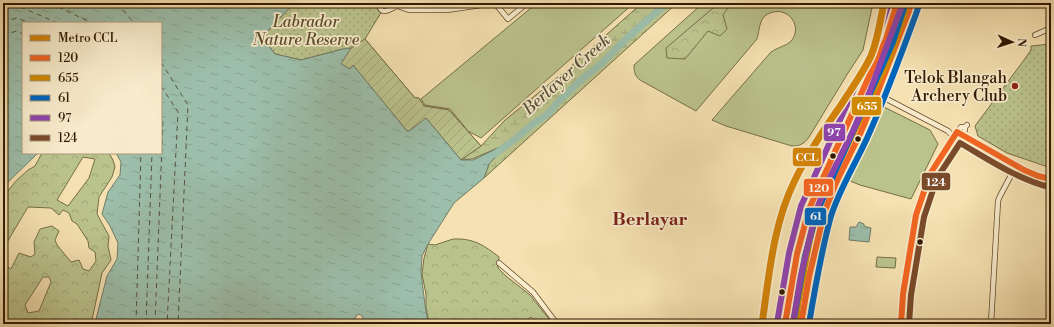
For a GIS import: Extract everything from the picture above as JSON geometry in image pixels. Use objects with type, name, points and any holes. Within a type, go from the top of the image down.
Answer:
[{"type":"highway","points":[[786,324],[804,237],[811,211],[824,179],[883,55],[898,13],[900,3]]},
{"type":"highway","points":[[796,324],[798,304],[810,239],[817,212],[830,181],[890,58],[908,3]]},
{"type":"highway","points":[[786,324],[797,234],[810,190],[823,160],[886,39]]},
{"type":"main road","points":[[786,324],[797,254],[809,209],[886,39],[897,3]]},
{"type":"main road","points":[[801,324],[809,277],[824,213],[836,183],[860,134],[877,94],[911,3]]},
{"type":"main road","points":[[832,157],[841,162],[846,162]]},
{"type":"street","points":[[382,3],[380,8],[385,12],[397,6]]},
{"type":"street","points":[[388,3],[390,6],[389,10]]},
{"type":"street","points":[[388,3],[409,10],[447,10],[495,3],[508,19],[527,3]]},
{"type":"street","points":[[1035,35],[1051,28]]},
{"type":"street","points":[[877,94],[948,132],[958,141],[1015,168],[1051,180]]},
{"type":"street","points":[[901,324],[903,294],[916,215],[930,174],[952,137],[961,127],[966,126],[965,130],[936,176],[922,216],[908,295],[906,324]]},
{"type":"street","points":[[948,132],[956,132],[962,135],[1032,178],[1051,183]]},
{"type":"street","points":[[991,324],[998,201],[1015,168]]},
{"type":"street","points":[[499,263],[533,292],[557,324]]},
{"type":"green space","name":"Labrador Nature Reserve","points":[[294,3],[398,3],[389,9],[382,11],[365,39],[415,98],[419,98],[424,106],[343,49],[301,60],[275,54],[262,37]]},
{"type":"green space","points":[[398,3],[473,3],[448,8],[410,8]]},
{"type":"green space","points":[[537,3],[634,3],[481,138],[468,131],[450,109],[425,105],[421,99]]},
{"type":"green space","points":[[642,3],[677,3],[484,178],[489,164],[502,150],[500,147],[472,159],[461,160],[481,146],[505,120],[569,68]]},
{"type":"green space","points":[[703,3],[873,3],[863,50],[804,143],[792,146],[726,126],[712,120],[771,52],[788,44],[792,40],[795,35],[795,24],[789,15],[779,11],[767,14],[764,17],[757,39],[696,111],[637,77],[634,65]]},
{"type":"green space","points":[[719,3],[731,3],[723,15],[727,29],[720,36],[708,31],[685,59],[667,58],[666,48]]},
{"type":"green space","points":[[365,39],[415,98],[419,98],[424,106],[449,110],[481,146],[461,160],[426,118],[407,131],[353,65],[350,69],[340,64],[351,48]]},
{"type":"green space","points":[[1051,44],[1051,168],[1007,153],[978,136],[975,126],[1031,50],[1031,46]]},
{"type":"green space","points":[[424,106],[449,110],[481,146]]},
{"type":"green space","points":[[882,106],[930,130],[938,144],[911,199],[860,185],[845,179]]},
{"type":"green space","points":[[41,154],[110,154],[113,160],[115,167],[112,177],[99,197],[97,214],[109,236],[108,246],[111,260],[102,273],[92,320],[88,324],[3,324],[3,264],[11,269],[19,253],[31,257],[35,254],[34,242],[40,229],[52,226],[59,231],[55,240],[57,245],[71,262],[79,260],[83,269],[89,271],[96,261],[95,252],[89,248],[88,241],[77,224],[72,221],[69,213],[63,210],[59,215],[51,208],[28,207],[3,249],[3,198],[17,180],[35,166]],"holes":[[[83,157],[95,159],[89,178],[68,206],[57,200]],[[43,277],[49,277],[51,282],[39,311],[28,313],[25,305]]]},
{"type":"green space","points":[[453,239],[467,240],[478,243],[499,257],[498,268],[530,295],[553,324],[535,322],[531,317],[520,324],[432,324],[431,321],[429,322],[422,274],[428,244],[435,245]]},
{"type":"green space","points":[[877,257],[896,258],[895,268],[876,267]]},
{"type":"water","points":[[3,3],[294,3],[262,37],[275,54],[301,60],[351,48],[341,64],[350,69],[353,65],[407,131],[426,118],[461,160],[473,160],[500,147],[502,150],[489,164],[484,178],[454,203],[422,256],[421,272],[428,321],[425,322],[425,324],[358,324],[363,318],[359,314],[351,324],[94,324],[107,276],[117,259],[118,243],[110,226],[102,214],[108,192],[120,175],[121,162],[117,154],[162,154],[162,22],[22,22],[22,154],[37,154],[9,181],[3,190]]},
{"type":"water","points":[[859,222],[864,224],[864,226],[871,228],[869,242],[849,240],[850,227],[856,227]]},
{"type":"waterway","name":"Berlayer Creek","points":[[495,154],[548,114],[581,80],[602,63],[628,37],[667,3]]},
{"type":"ferry route","points":[[50,3],[90,22]]},
{"type":"ferry route","points":[[117,3],[133,22]]},
{"type":"ferry route","points":[[3,10],[18,6],[56,22]]},
{"type":"ferry route","points":[[3,22],[17,18],[27,22]]},
{"type":"ferry route","points":[[3,35],[17,31],[22,34]]},
{"type":"ferry route","points":[[162,64],[188,105],[178,324]]},
{"type":"ferry route","points":[[162,88],[178,112],[167,324]]},
{"type":"ferry route","points":[[162,117],[162,145]]},
{"type":"ferry route","points":[[136,324],[141,154]]},
{"type":"ferry route","points":[[146,324],[152,154]]},
{"type":"ferry route","points":[[155,324],[162,154]]},
{"type":"metro line","name":"CCL","points":[[762,324],[773,250],[788,197],[800,170],[822,132],[857,81],[871,56],[877,37],[884,3]]},
{"type":"transit line","name":"97","points":[[777,323],[789,253],[801,206],[878,36],[889,3]]},
{"type":"transit line","name":"120","points":[[785,324],[797,254],[809,209],[886,39],[897,3]]},
{"type":"transit line","name":"97","points":[[793,323],[801,275],[816,211],[829,179],[853,131],[870,91],[903,3]]},
{"type":"transit line","name":"655","points":[[796,324],[798,304],[810,239],[817,212],[830,181],[890,58],[908,3]]},
{"type":"transit line","name":"120","points":[[801,324],[809,277],[824,213],[836,183],[860,134],[877,94],[911,3]]},
{"type":"transit line","name":"61","points":[[793,324],[805,256],[817,212],[893,42],[905,5]]},
{"type":"transit line","name":"61","points":[[809,324],[821,256],[831,216],[839,195],[881,106],[919,5]]},
{"type":"transit line","name":"120","points":[[901,324],[903,294],[916,215],[930,174],[957,132],[1024,170],[1038,176],[1051,179]]},
{"type":"transit line","name":"124","points":[[909,324],[911,295],[924,217],[937,178],[960,143],[1014,174],[1049,187]]},
{"type":"place","name":"Telok Blangah Archery Club","points":[[1015,86]]},
{"type":"district","name":"Berlayar","points":[[650,219]]}]
